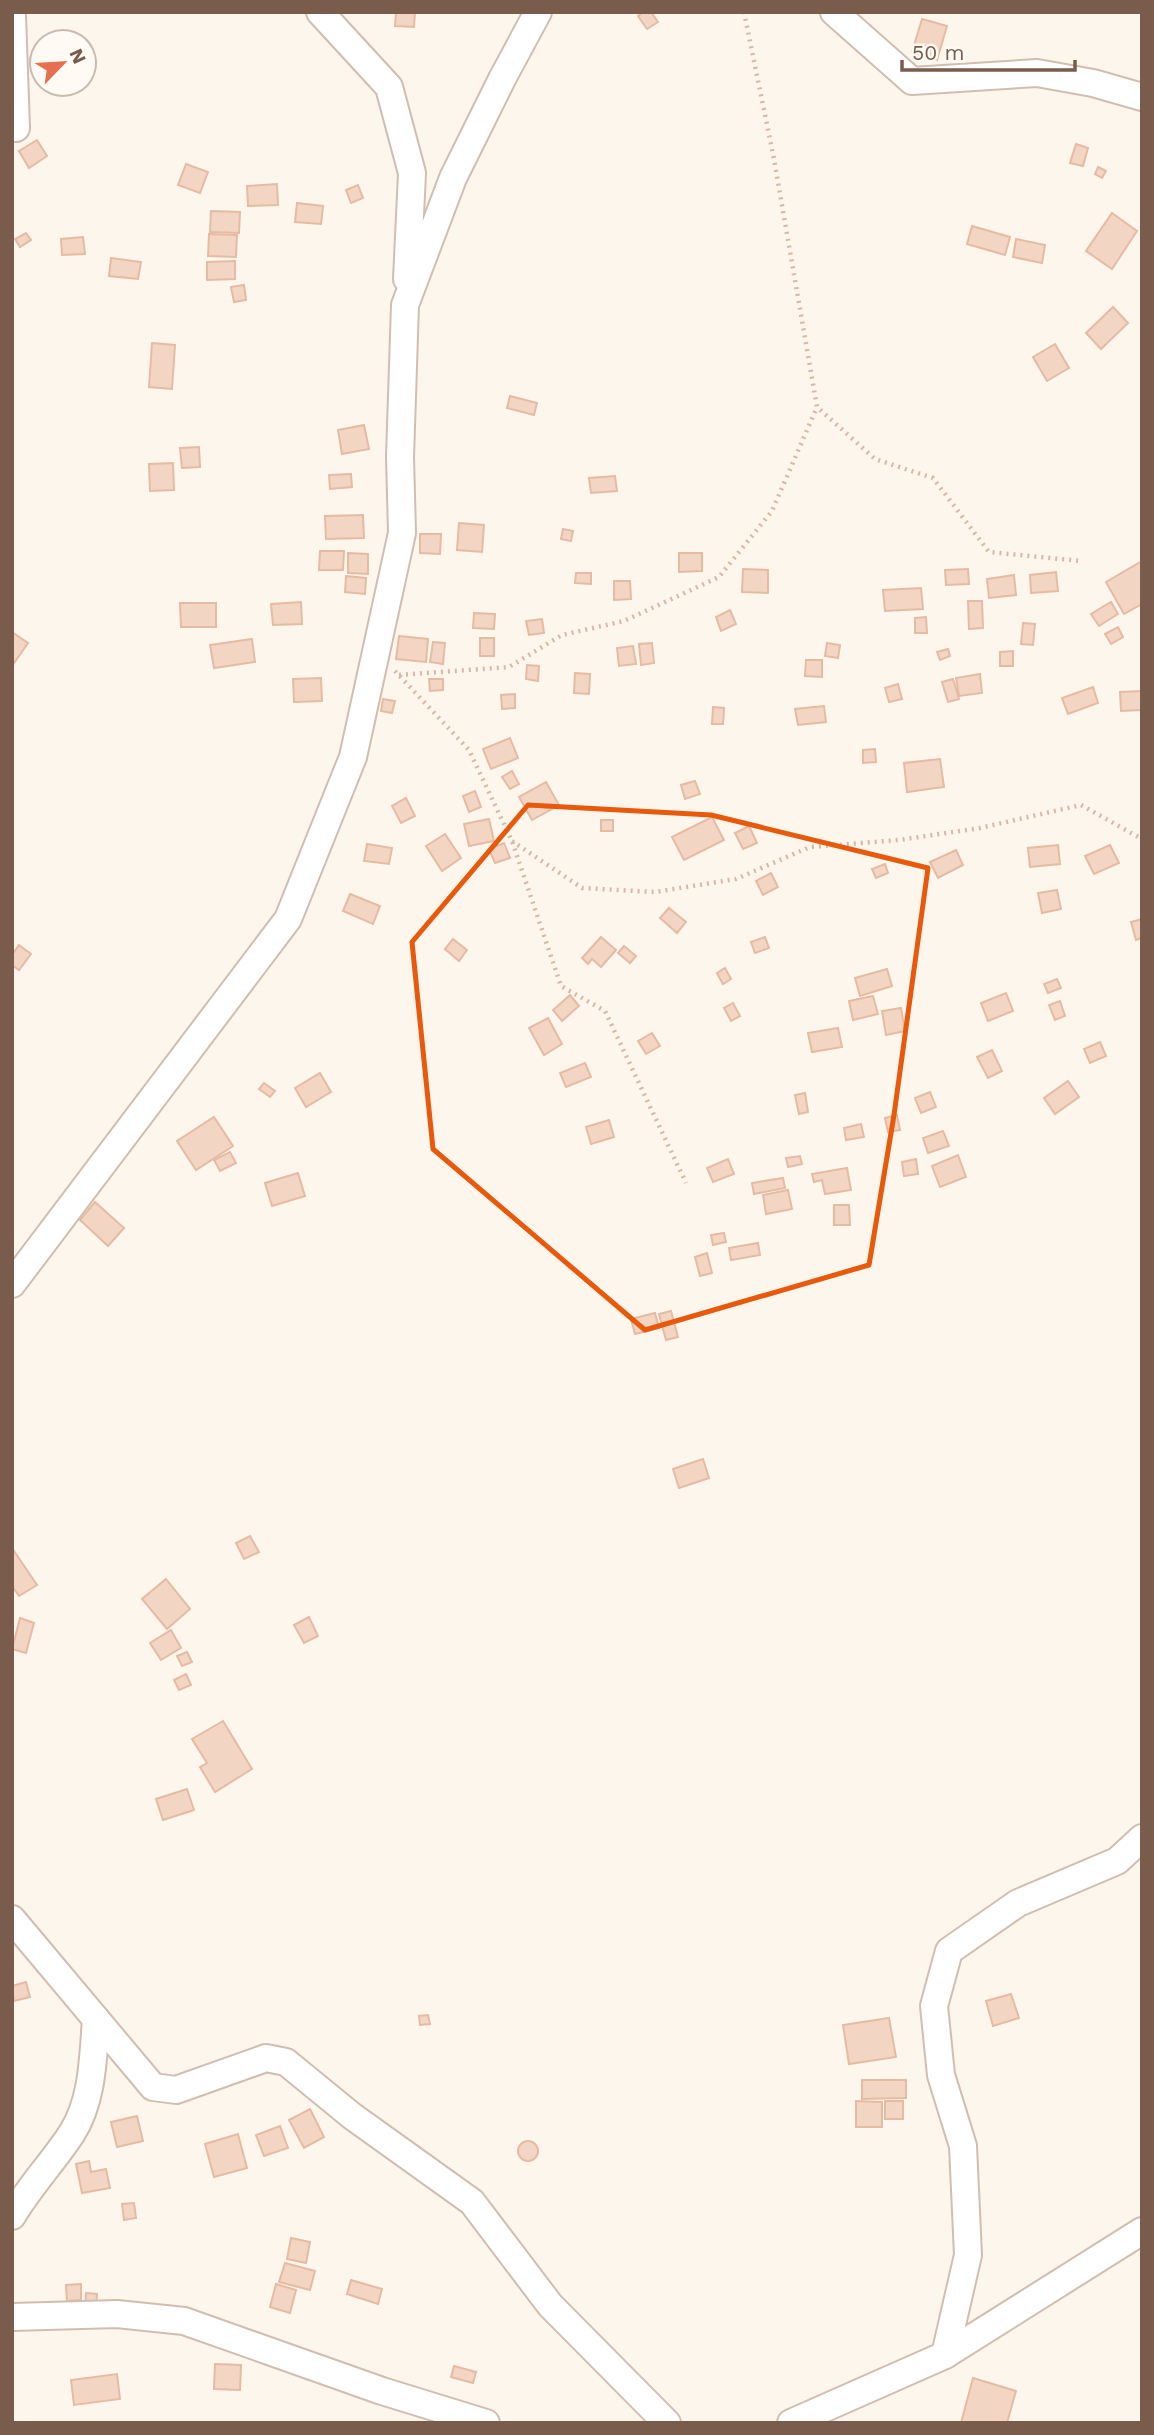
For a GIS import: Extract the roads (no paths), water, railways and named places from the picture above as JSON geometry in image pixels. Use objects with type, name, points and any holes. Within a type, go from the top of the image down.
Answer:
[{"type":"street","points":[[12,1284],[288,919],[353,758],[402,533],[400,457],[412,173],[389,87],[320,12]]},
{"type":"street","points":[[405,305],[453,178],[538,12]]},
{"type":"street","points":[[834,12],[912,80],[1037,73],[1093,83],[1142,97]]},
{"type":"street","points":[[12,16],[16,128]]},
{"type":"street","points":[[945,2355],[968,2255],[963,2146],[941,2075],[934,2006],[949,1951],[1018,1903],[1117,1861],[1142,1838]]},
{"type":"street","points":[[12,1919],[153,2087],[176,2090],[266,2058],[286,2062],[352,2116],[472,2202],[550,2305],[667,2423]]},
{"type":"street","points":[[12,2216],[73,2132],[90,2088],[96,2019]]},
{"type":"street","points":[[791,2423],[945,2355],[1142,2231]]},
{"type":"street","points":[[12,2317],[117,2314],[184,2320],[382,2391],[486,2423]]}]
